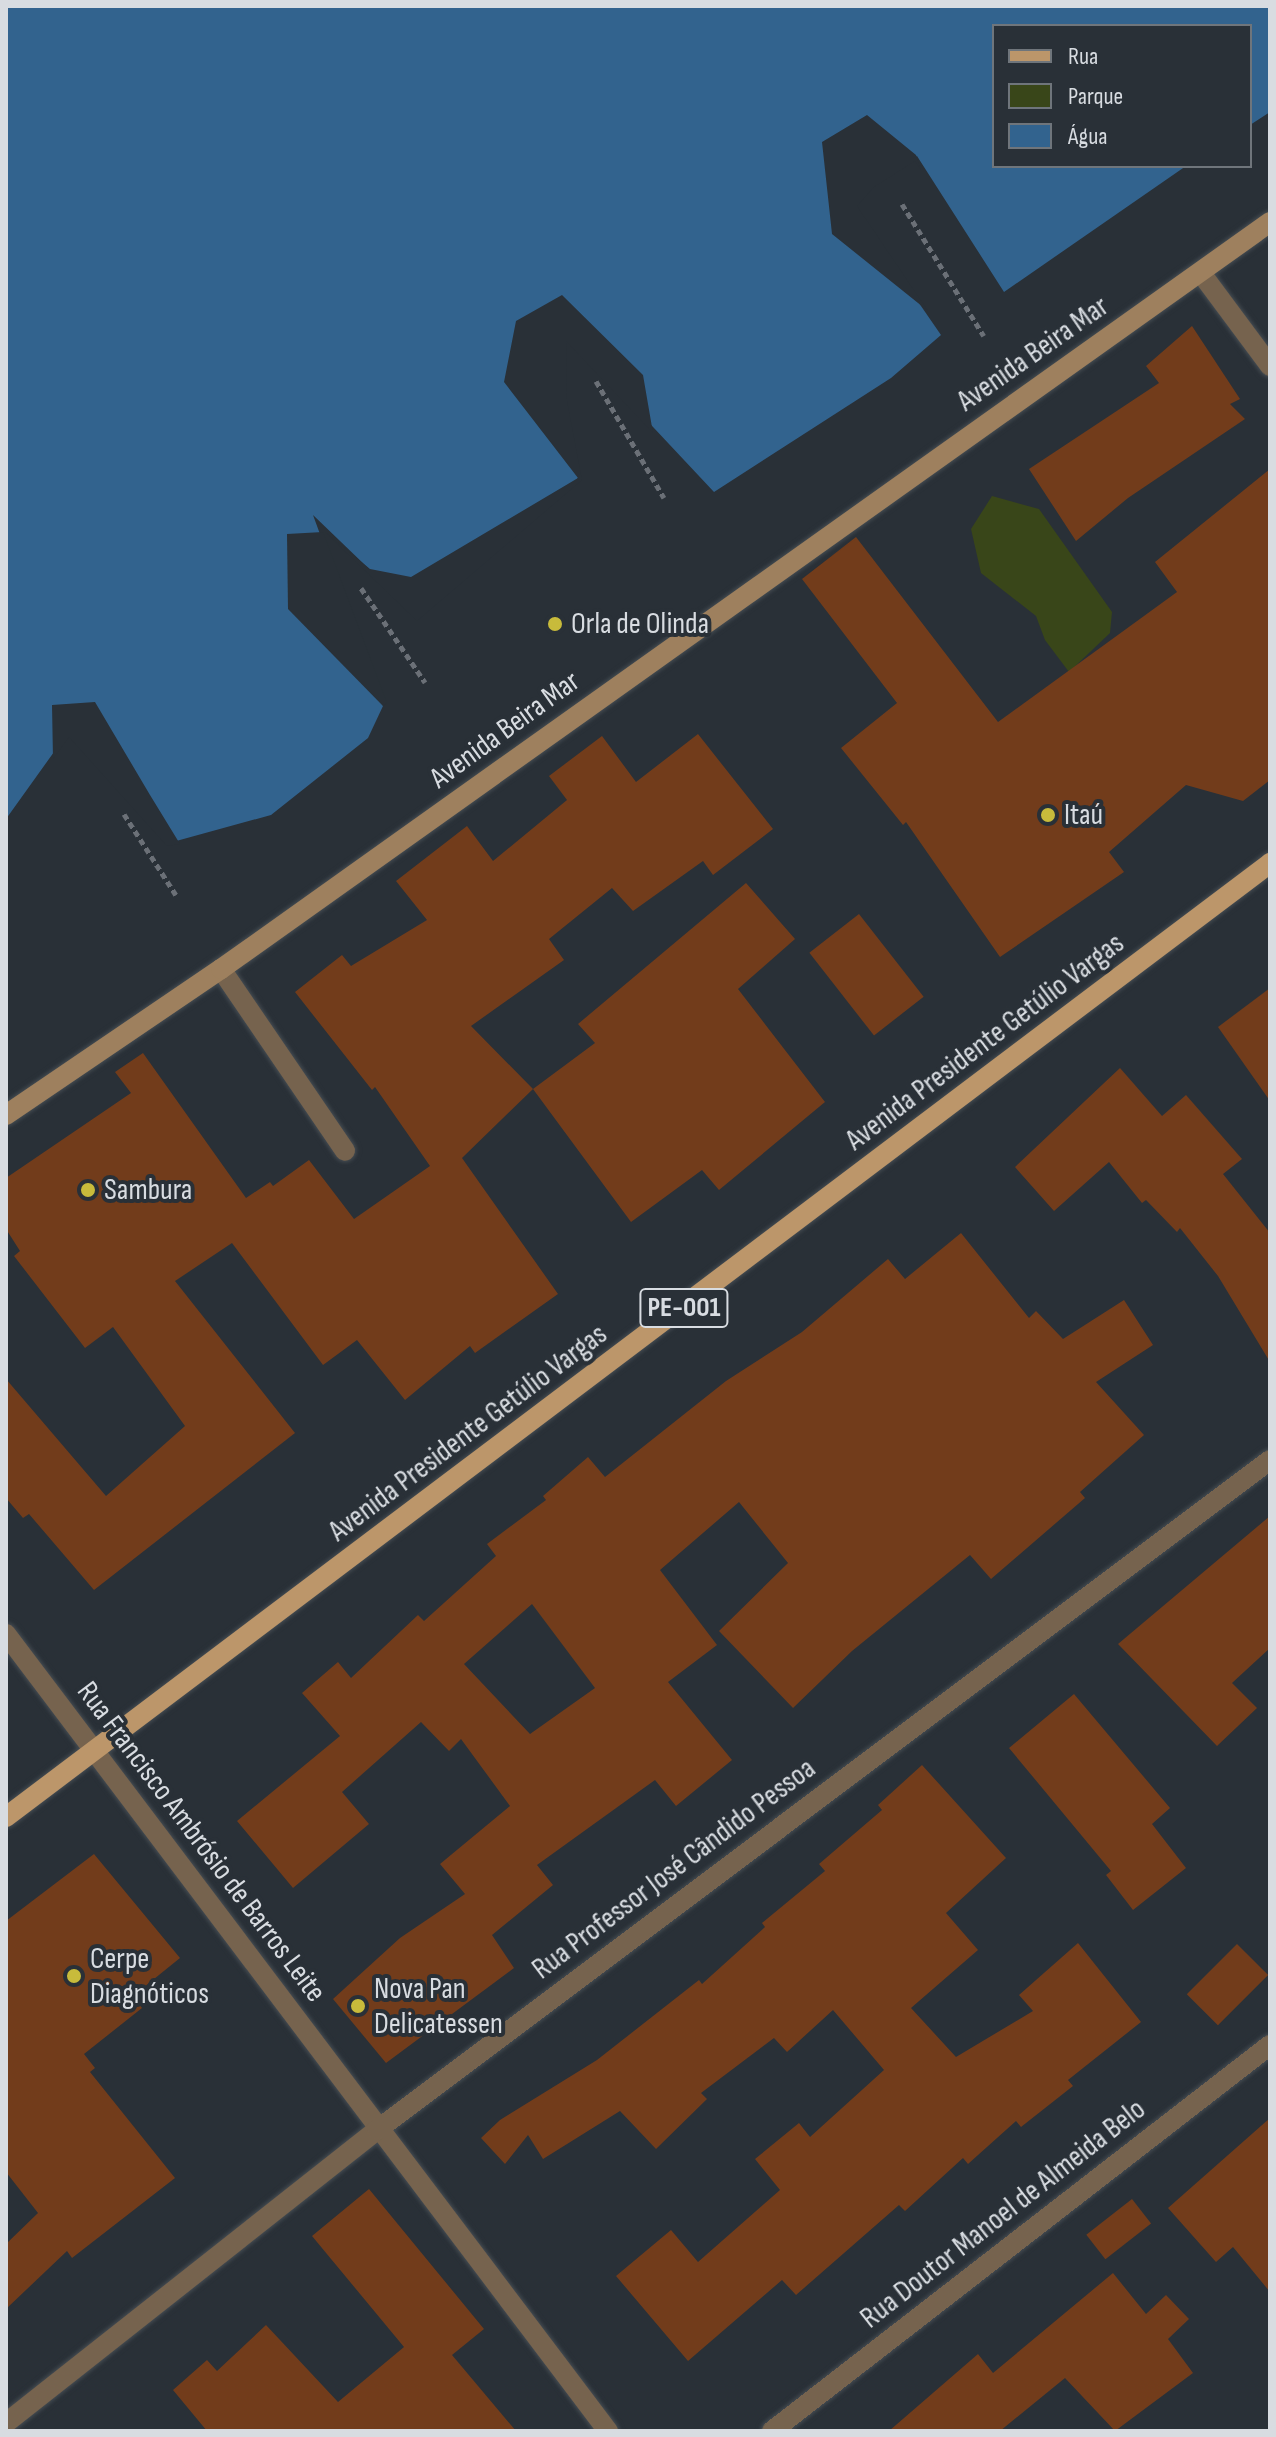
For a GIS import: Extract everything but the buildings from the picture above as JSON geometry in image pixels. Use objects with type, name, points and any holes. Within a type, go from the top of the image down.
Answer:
[{"type":"main road","name":"Avenida Beira Mar","points":[[6,1115],[221,969],[1270,222]]},
{"type":"main road","name":"Avenida Presidente Getúlio Vargas","points":[[6,1817],[1270,863]]},
{"type":"street","points":[[1201,273],[1270,366]]},
{"type":"street","points":[[221,969],[345,1151]]},
{"type":"street","name":"Rua Professor José Cândido Pessoa","points":[[6,2423],[377,2130],[1270,1460]]},
{"type":"street","name":"Rua Francisco Ambrósio de Barros Leite","points":[[6,1634],[96,1749],[377,2130],[608,2431]]},
{"type":"street","name":"Rua Doutor Manoel de Almeida Belo","points":[[772,2431],[1270,2045]]},
{"type":"path","points":[[902,204],[984,336]]},
{"type":"path","points":[[596,381],[664,498]]},
{"type":"path","points":[[361,588],[425,682]]},
{"type":"path","points":[[124,814],[176,895]]},
{"type":"green space","points":[[992,496],[1039,509],[1112,612],[1110,633],[1069,672],[1045,640],[1036,616],[981,573],[971,529]]},
{"type":"water","points":[[6,6],[1270,6],[1270,112],[1252,124],[1252,24],[992,24],[992,168],[1183,168],[1004,292],[917,156],[871,184],[852,206],[941,335],[891,378],[714,492],[563,331],[563,402],[578,478],[419,617],[313,515],[383,706],[368,738],[271,815],[169,843],[69,731],[6,819]]},
{"type":"pier","points":[[867,115],[916,155],[921,170],[915,161],[874,187],[857,206],[928,311],[832,234],[822,142]]},
{"type":"pier","points":[[562,295],[643,375],[653,433],[566,341],[567,401],[582,480],[417,621],[325,532],[370,569],[411,577],[578,478],[504,382],[516,321]]},
{"type":"pier","points":[[323,532],[387,703],[383,706],[288,609],[287,534]]},
{"type":"pier","points":[[95,702],[180,844],[167,846],[69,737],[53,759],[52,705]]},
{"type":"place","name":"Orla de Olinda","points":[[555,624]]},
{"type":"place","name":"Itaú","points":[[1048,815]]},
{"type":"place","name":"Sambura","points":[[88,1190]]},
{"type":"place","name":"Cerpe Diagnóticos","points":[[74,1976]]},
{"type":"place","name":"Nova Pan Delicatessen","points":[[358,2006]]}]
